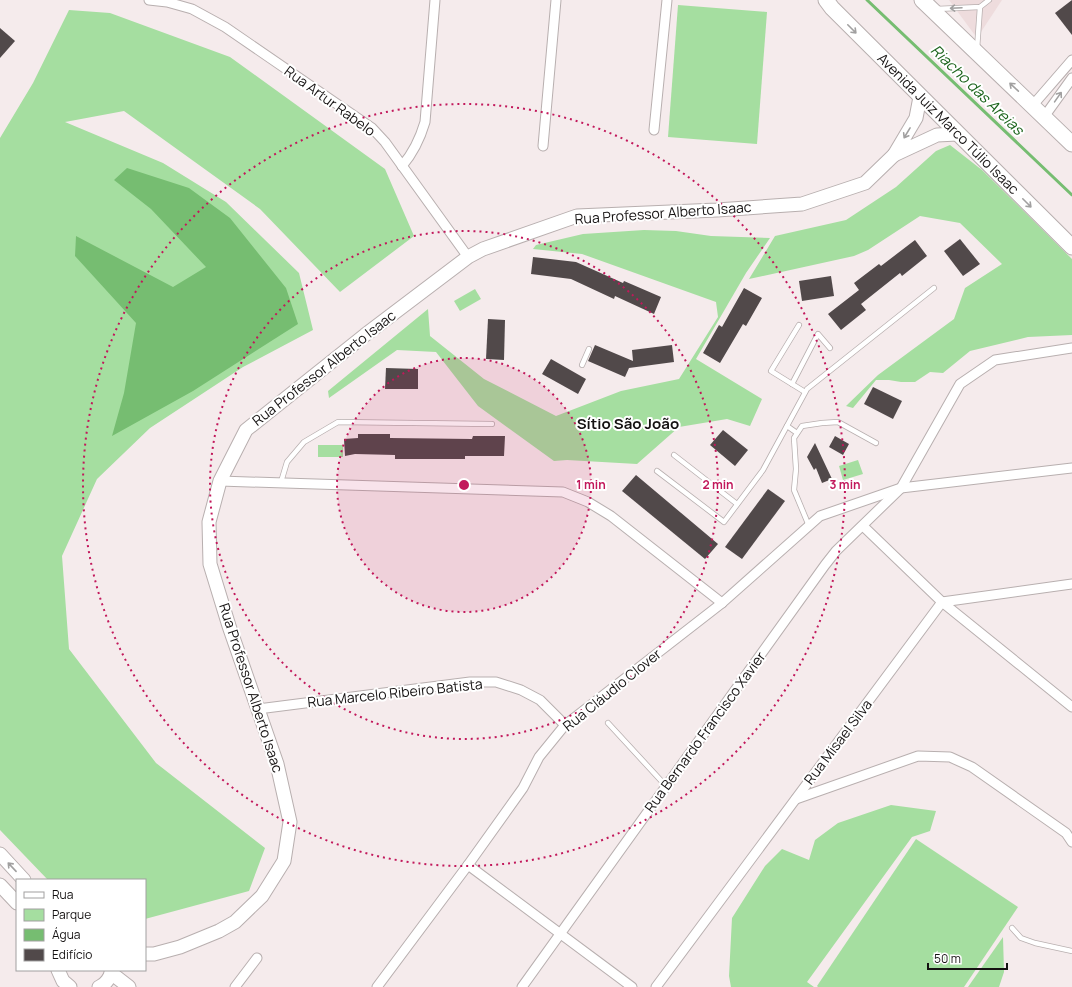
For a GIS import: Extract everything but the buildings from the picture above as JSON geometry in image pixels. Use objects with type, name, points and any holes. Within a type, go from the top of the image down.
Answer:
[{"type":"main road","name":"Avenida Juiz Marco Túlio Isaac","points":[[826,0],[832,8],[920,97],[1072,247]]},
{"type":"main road","points":[[927,4],[1072,144]]},
{"type":"main road","points":[[894,155],[916,118],[920,97]]},
{"type":"main road","points":[[894,155],[937,135],[957,134]]},
{"type":"main road","name":"Rua Professor Alberto Isaac","points":[[146,954],[154,954],[180,947],[219,931],[235,922],[262,896],[284,861],[290,822],[277,764],[229,626],[210,564],[209,522],[220,481],[246,430],[364,335],[468,257],[483,249],[577,216],[717,210],[802,204],[865,183],[894,155]]},
{"type":"main road","points":[[0,854],[23,879]]},
{"type":"main road","points":[[0,885],[16,902]]},
{"type":"main road","points":[[58,971],[63,981],[70,987]]},
{"type":"main road","points":[[102,986],[112,971],[129,987]]},
{"type":"street","name":"Rua Artur Rabelo","points":[[149,0],[166,2],[192,9],[225,27],[372,128],[385,142],[468,257]]},
{"type":"street","points":[[402,166],[412,154],[425,122],[435,0]]},
{"type":"street","points":[[543,146],[556,0]]},
{"type":"street","points":[[654,130],[667,0]]},
{"type":"street","points":[[1033,105],[1072,60]]},
{"type":"street","points":[[1044,117],[1072,78]]},
{"type":"street","name":"Rua Bernardo Francisco Xavier","points":[[522,987],[825,565],[836,551],[901,488],[960,384],[994,360],[1072,348]]},
{"type":"street","name":"Rua Cláudio Clover","points":[[377,987],[468,865],[523,788],[539,757],[566,725],[722,603],[820,516],[901,488],[1072,468]]},
{"type":"street","points":[[220,481],[563,492],[588,502],[611,516],[722,603]]},
{"type":"street","points":[[863,526],[942,602],[1072,707]]},
{"type":"street","points":[[942,602],[1072,584]]},
{"type":"street","name":"Rua Misael Silva","points":[[656,987],[942,602]]},
{"type":"street","name":"Rua Marcelo Ribeiro Batista","points":[[258,708],[470,682],[496,682],[521,690],[540,700],[566,725]]},
{"type":"street","points":[[796,799],[918,756],[950,757],[972,767],[1069,831],[1072,842]]},
{"type":"street","points":[[468,865],[632,987]]},
{"type":"street","points":[[235,987],[257,958]]},
{"type":"lane","points":[[927,4],[980,7],[989,0]]},
{"type":"lane","points":[[977,52],[980,7]]},
{"type":"lane","points":[[657,471],[724,522],[763,470],[807,389],[934,288]]},
{"type":"lane","points":[[799,325],[770,371],[805,392]]},
{"type":"lane","points":[[792,384],[818,334],[830,348]]},
{"type":"lane","points":[[582,365],[589,349]]},
{"type":"lane","points":[[281,482],[287,462],[304,442],[338,422],[492,424]]},
{"type":"lane","points":[[809,526],[794,490],[796,469],[794,438],[802,426],[822,422],[838,422],[876,443]]},
{"type":"lane","points":[[787,426],[797,433]]},
{"type":"lane","points":[[674,455],[737,504]]},
{"type":"lane","points":[[608,723],[666,786]]},
{"type":"lane","points":[[1012,928],[1021,938],[1035,943],[1072,950]]},
{"type":"shaded area","points":[[949,0],[1002,0],[977,38]]},
{"type":"green space","points":[[678,5],[767,12],[757,144],[668,137]]},
{"type":"green space","points":[[69,10],[110,13],[230,57],[385,169],[414,236],[340,292],[260,209],[124,111],[65,122],[163,163],[226,202],[299,273],[313,330],[243,367],[150,428],[97,479],[62,556],[69,649],[156,763],[265,848],[249,891],[146,919],[146,879],[47,879],[0,830],[0,138],[33,83]]},
{"type":"green space","points":[[950,145],[982,170],[1072,259],[1072,335],[1028,337],[970,351],[943,373],[930,372],[915,382],[876,380],[853,408],[846,406],[878,375],[954,319],[965,288],[1002,264],[960,223],[920,216],[868,250],[854,256],[749,279],[775,236],[846,220],[896,187],[936,151]]},
{"type":"green space","points":[[644,230],[676,231],[711,236],[770,238],[746,273],[696,359],[762,399],[750,426],[727,419],[679,427],[637,464],[567,460],[554,461],[478,406],[436,352],[397,350],[329,398],[328,391],[428,309],[430,336],[484,379],[556,416],[621,391],[679,379],[718,317],[716,302],[582,254],[533,249],[536,245],[583,234]]},
{"type":"green space","points":[[475,289],[481,299],[460,311],[454,301]]},
{"type":"green space","points":[[318,445],[343,445],[343,457],[318,457]]},
{"type":"green space","points":[[858,460],[863,474],[843,480],[839,466]]},
{"type":"green space","points":[[891,805],[936,811],[930,831],[912,837],[807,982],[814,987],[731,987],[729,976],[732,918],[765,866],[782,849],[809,860],[815,840],[838,823]]},
{"type":"green space","points":[[916,839],[1018,907],[964,987],[818,987],[817,986]]},
{"type":"green space","points":[[1003,937],[1004,972],[999,987],[968,987]]},
{"type":"water","points":[[127,168],[189,188],[230,218],[286,288],[298,324],[193,391],[112,436],[124,393],[136,323],[75,256],[76,236],[173,287],[206,267],[151,209],[114,180]]},
{"type":"waterway","name":"Riacho das Areias","points":[[867,0],[1072,195]]},
{"type":"district","name":"Sítio São João","points":[[628,424]]}]
